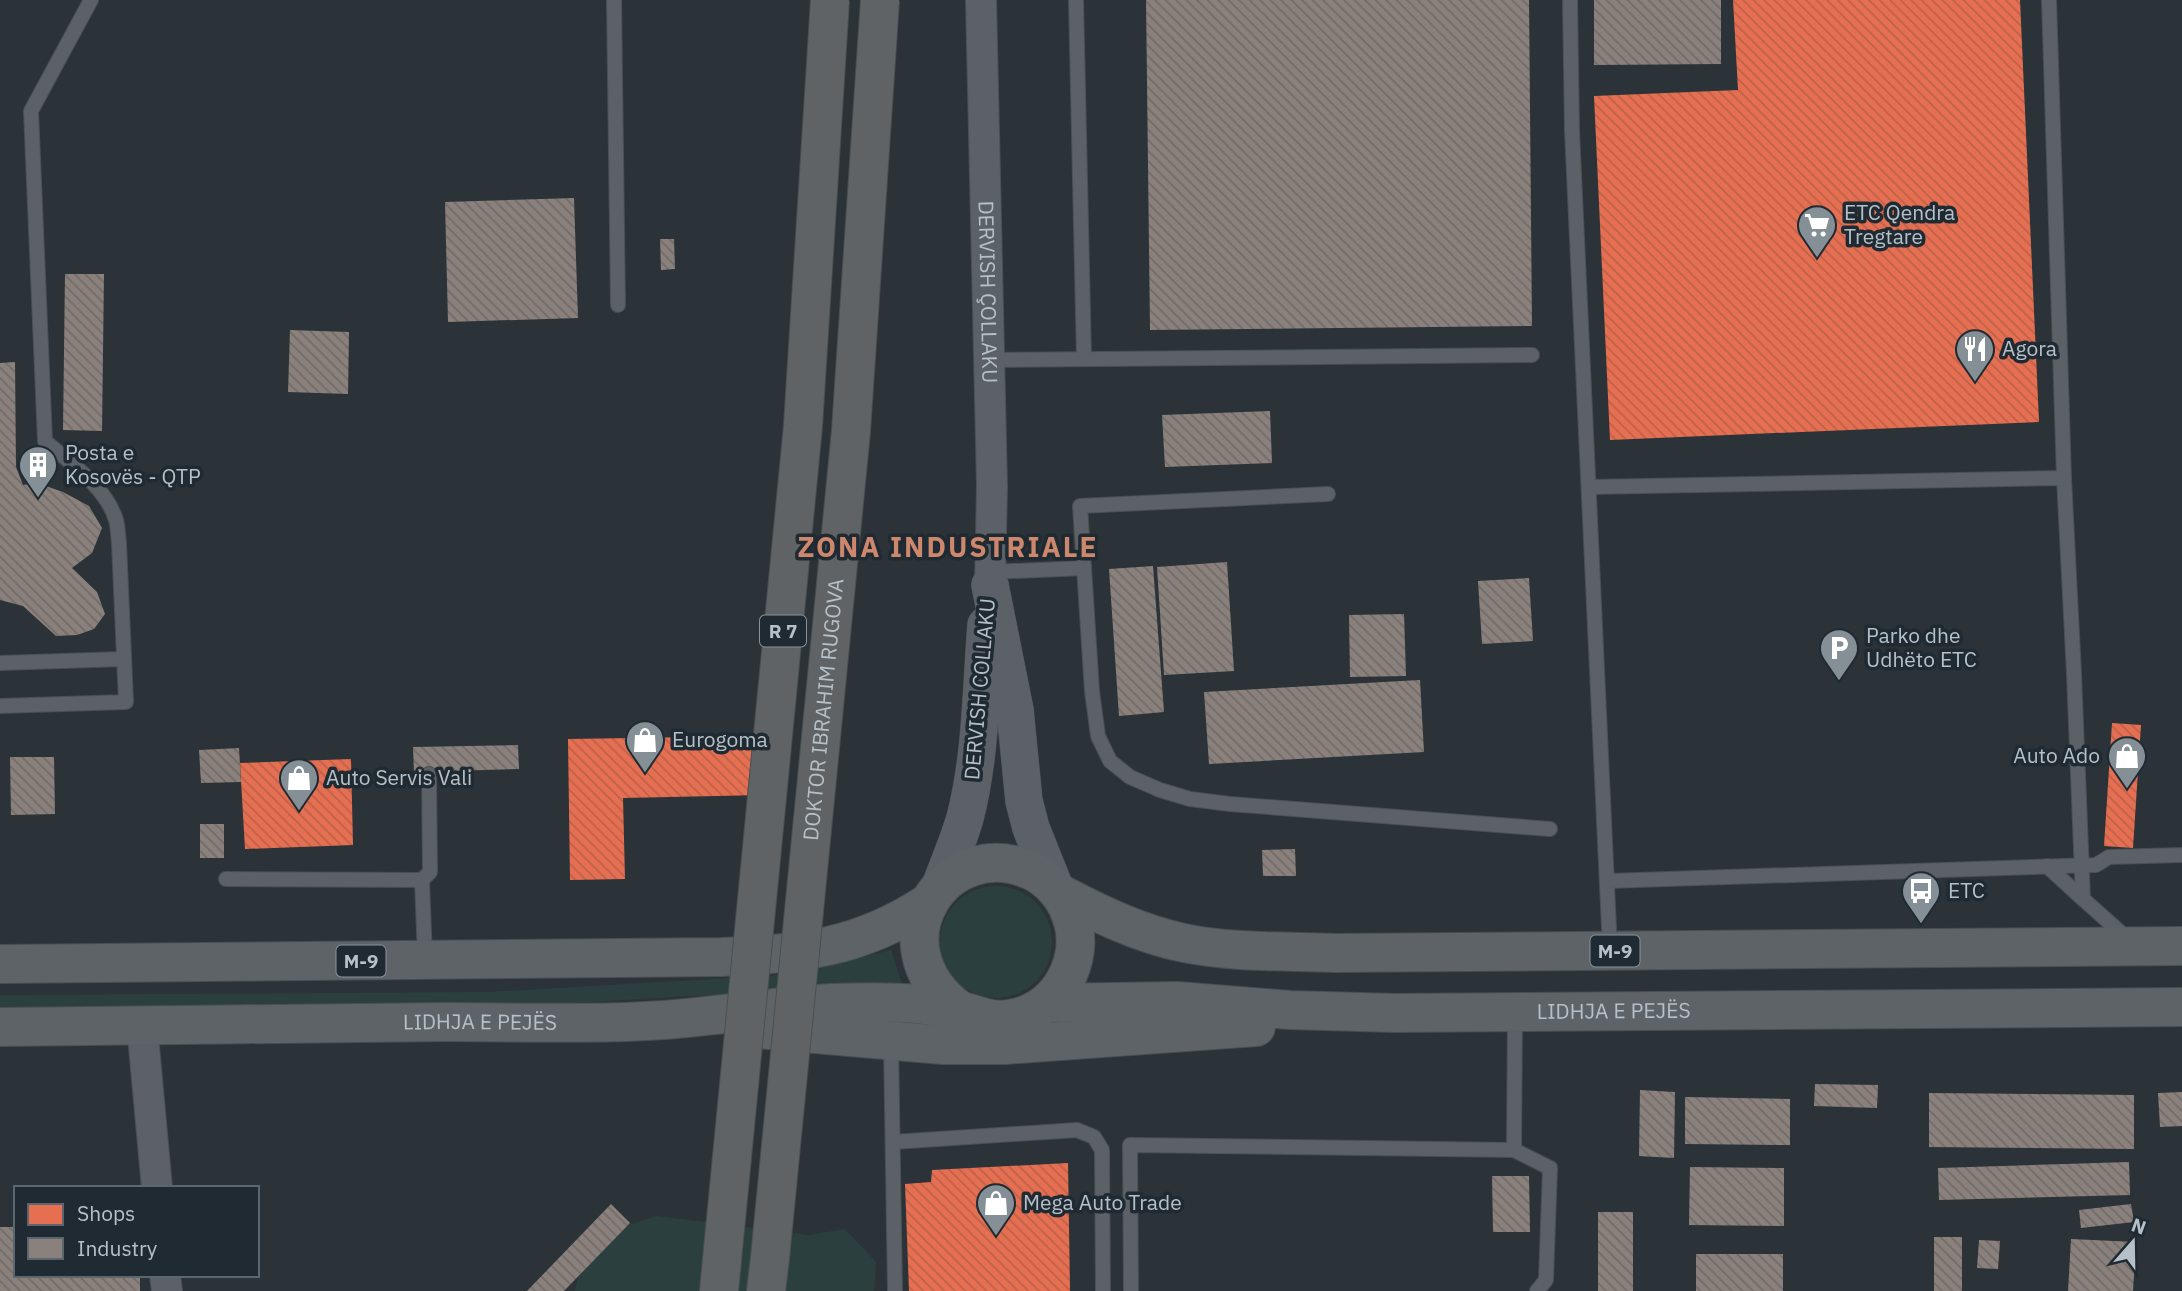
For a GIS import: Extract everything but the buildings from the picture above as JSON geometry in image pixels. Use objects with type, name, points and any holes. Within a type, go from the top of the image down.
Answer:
[{"type":"highway","name":"R 7","points":[[720,1275],[803,426],[830,0]]},
{"type":"highway","name":"DOKTOR IBRAHIM RUGOVA","points":[[768,1274],[851,431],[880,0]]},
{"type":"highway","points":[[934,896],[959,873],[984,864],[1010,864],[1034,872],[1057,891]]},
{"type":"highway","name":"M-9","points":[[1057,891],[1094,911],[1154,935],[1222,948],[1335,953],[2182,946]]},
{"type":"highway","name":"LIDHJA E PEJËS","points":[[0,1027],[662,1020],[828,1003],[881,1002],[958,1010],[980,1018],[1003,1020],[1026,1014],[1047,1003],[1061,988],[1070,971],[1075,951],[1075,930],[1070,911],[1057,891]]},
{"type":"highway","name":"M-9","points":[[0,964],[722,957],[778,954],[863,938],[901,921],[934,896]]},
{"type":"highway","name":"LIDHJA E PEJËS","points":[[934,896],[921,922],[918,942],[921,962],[929,981],[942,997],[958,1010]]},
{"type":"highway","name":"LIDHJA E PEJËS","points":[[1047,1003],[1177,1001],[1290,1010],[1395,1013],[2182,1007]]},
{"type":"highway","points":[[662,1020],[891,1042],[1005,1045],[1281,1026],[1395,1013]]},
{"type":"street","name":"DERVISH ÇOLLAKU","points":[[981,0],[992,486],[990,578]]},
{"type":"street","name":"DERVISH COLLAKU","points":[[990,578],[1015,710],[1024,801],[1031,828],[1057,891]]},
{"type":"street","name":"DERVISH COLLAKU","points":[[934,896],[965,818],[973,780],[990,578]]},
{"type":"street","points":[[142,1025],[157,1186]]},
{"type":"lane","points":[[0,706],[126,702],[120,543],[116,520],[106,501],[88,478],[45,441],[31,111],[90,0]]},
{"type":"lane","points":[[614,0],[618,305]]},
{"type":"lane","points":[[1076,0],[1084,359]]},
{"type":"lane","points":[[1570,0],[1572,131],[1610,951]]},
{"type":"lane","points":[[2049,0],[2064,478],[2083,899]]},
{"type":"lane","points":[[989,360],[1532,355]]},
{"type":"lane","points":[[1589,487],[2064,478]]},
{"type":"lane","points":[[1328,494],[1080,506],[1091,691],[1098,736],[1110,761],[1130,777],[1190,799],[1550,830]]},
{"type":"lane","points":[[990,578],[1084,568]]},
{"type":"lane","points":[[0,663],[124,659]]},
{"type":"lane","points":[[226,879],[422,880],[430,872],[429,774]]},
{"type":"lane","points":[[1608,881],[2082,865],[2095,864],[2109,858],[2182,855]]},
{"type":"lane","points":[[2047,866],[2136,946]]},
{"type":"lane","points":[[422,880],[425,960]]},
{"type":"lane","points":[[1514,1012],[1514,1150]]},
{"type":"lane","points":[[891,1042],[895,1291]]},
{"type":"lane","points":[[893,1142],[1077,1129],[1094,1137],[1102,1150],[1102,1291]]},
{"type":"lane","points":[[1131,1291],[1130,1145],[1514,1150],[1550,1168],[1546,1280],[1537,1291]]},
{"type":"green space","points":[[996,886],[1017,891],[1035,903],[1047,921],[1052,942],[1047,963],[1035,981],[1017,993],[996,998],[975,993],[957,981],[945,963],[940,942],[945,921],[957,903],[975,891]]},
{"type":"green space","points":[[891,950],[904,990],[691,996],[541,1005],[0,1015],[0,995],[489,992],[797,974]]},
{"type":"green space","points":[[657,1216],[809,1235],[845,1229],[876,1262],[874,1291],[575,1291],[588,1238]]},
{"type":"place","name":"ETC Qendra Tregtare","points":[[1817,259]]},
{"type":"place","name":"Agora","points":[[1975,383]]},
{"type":"place","name":"Posta e Kosovës - QTP","points":[[38,499]]},
{"type":"place","name":"Parko dhe Udhëto ETC","points":[[1839,682]]},
{"type":"place","name":"Eurogoma","points":[[645,774]]},
{"type":"place","name":"Auto Ado","points":[[2127,790]]},
{"type":"place","name":"Auto Servis Vali","points":[[299,812]]},
{"type":"place","name":"ETC","points":[[1921,925]]},
{"type":"place","name":"Mega Auto Trade","points":[[996,1237]]},
{"type":"district","name":"ZONA INDUSTRIALE","points":[[948,547]]}]
